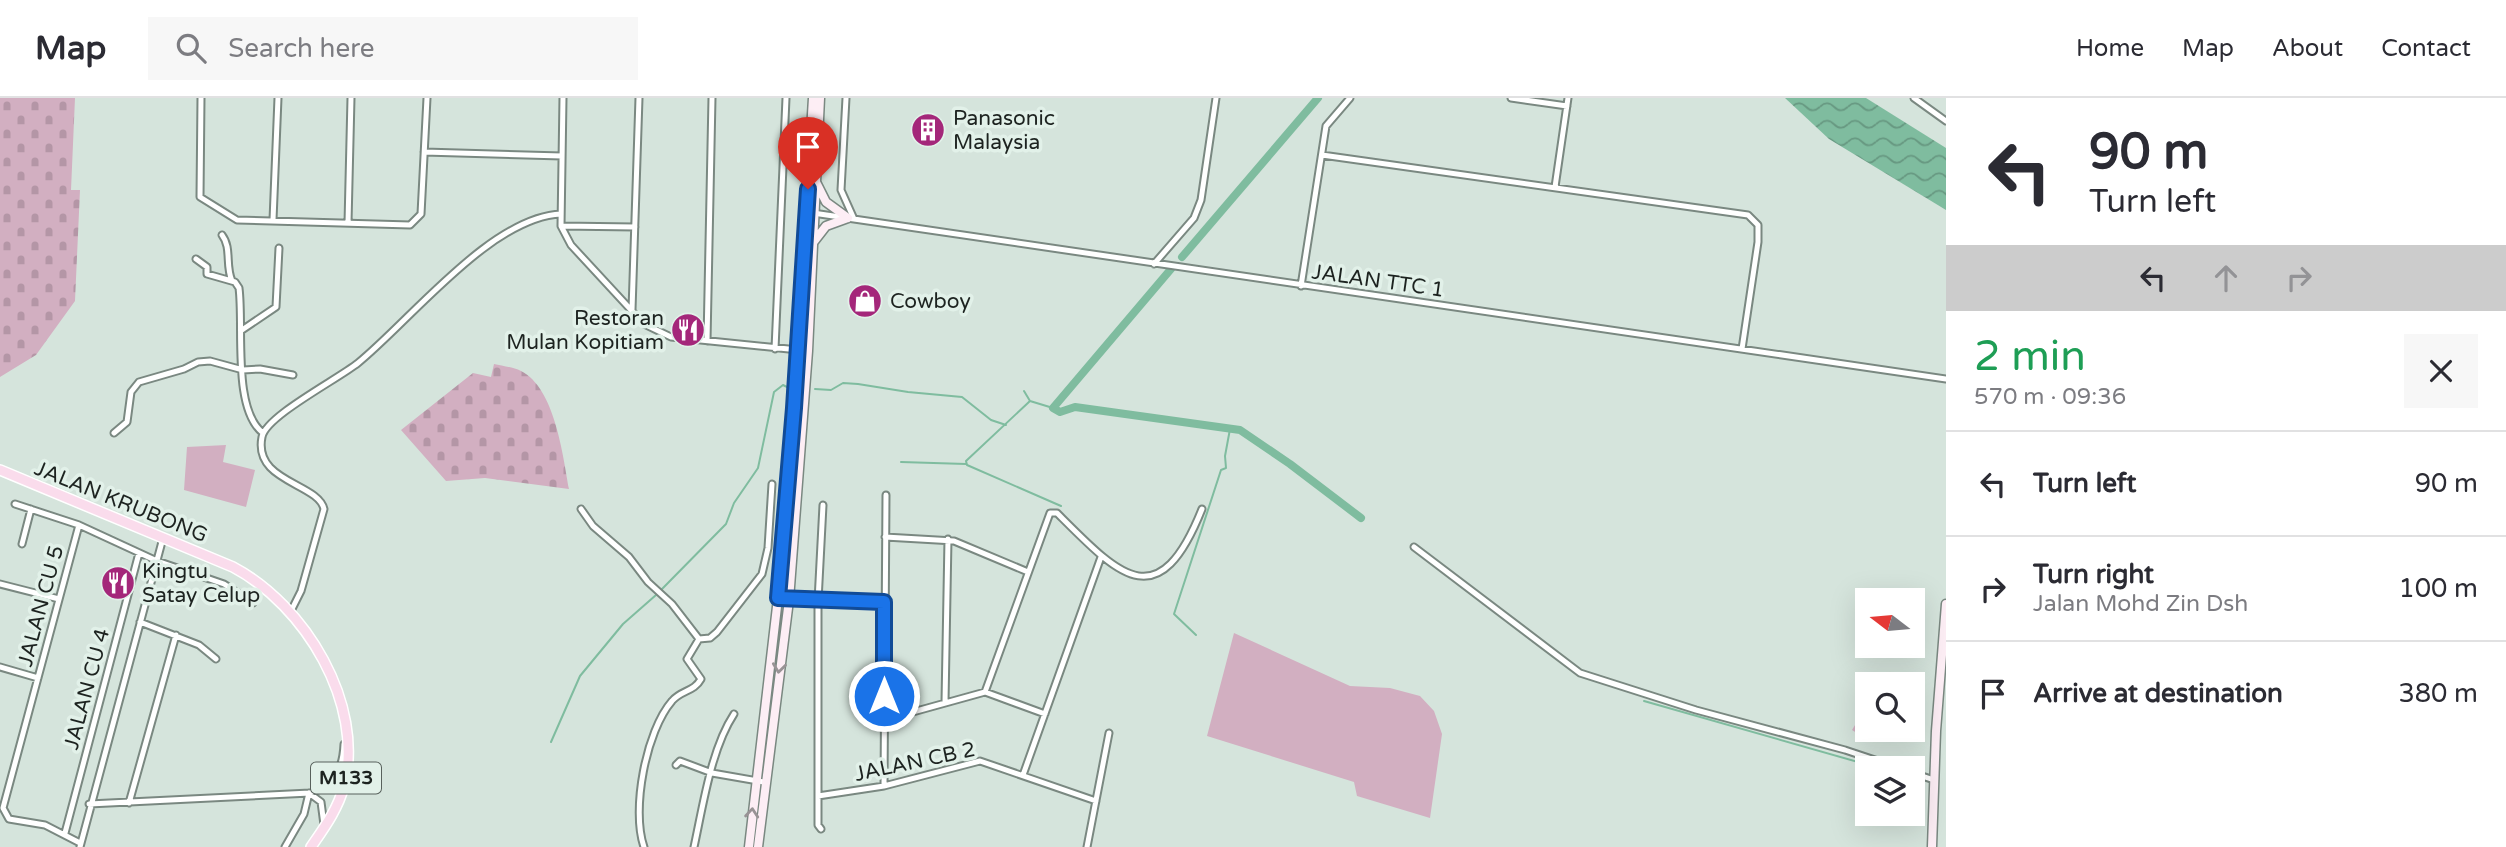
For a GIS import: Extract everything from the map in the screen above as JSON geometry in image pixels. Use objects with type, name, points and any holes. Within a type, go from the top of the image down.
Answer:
[{"type":"main road","points":[[758,847],[764,782],[789,600],[808,351],[813,98]]},
{"type":"main road","points":[[749,847],[754,780],[778,598],[820,98]]},
{"type":"main road","points":[[815,179],[826,202],[851,219]]},
{"type":"main road","points":[[811,246],[825,226],[851,219]]},
{"type":"main road","name":"JALAN KRUBONG","points":[[0,470],[240,570],[290,612],[329,673],[347,724],[349,754],[346,778],[339,800],[311,847]]},
{"type":"main road","points":[[1932,847],[1946,604]]},
{"type":"street","points":[[201,98],[200,197],[214,208],[237,220],[410,225],[421,214],[427,98]]},
{"type":"street","points":[[272,220],[278,98]]},
{"type":"street","points":[[348,223],[351,98]]},
{"type":"street","points":[[563,98],[561,226],[571,245],[632,310],[656,332],[707,341],[808,351]]},
{"type":"street","points":[[632,310],[639,98]]},
{"type":"street","points":[[707,341],[712,98]]},
{"type":"street","points":[[775,349],[786,98]]},
{"type":"street","points":[[846,98],[841,190],[851,219]]},
{"type":"street","points":[[1154,264],[1194,218],[1201,201],[1216,98]]},
{"type":"street","points":[[1301,286],[1326,126],[1350,98]]},
{"type":"street","points":[[1511,98],[1567,106]]},
{"type":"street","points":[[1555,187],[1568,98]]},
{"type":"street","points":[[1914,98],[1946,121]]},
{"type":"street","points":[[424,152],[562,156]]},
{"type":"street","points":[[1322,155],[1748,215],[1758,225],[1758,242],[1742,349]]},
{"type":"street","name":"JALAN TTC 1","points":[[810,213],[1946,379]]},
{"type":"street","points":[[290,612],[300,591],[324,509],[317,497],[283,479],[273,469],[262,448],[263,433],[288,408],[357,364],[494,240],[531,220],[561,214]]},
{"type":"street","points":[[561,226],[635,227]]},
{"type":"street","points":[[222,235],[228,249],[227,270],[239,288],[243,370],[251,421],[263,433]]},
{"type":"street","points":[[242,330],[276,307],[279,248]]},
{"type":"street","points":[[196,259],[204,263],[207,274],[232,281]]},
{"type":"street","points":[[114,433],[127,422],[131,392],[139,382],[184,369],[198,362],[211,361],[243,370],[260,369],[293,375]]},
{"type":"street","points":[[699,639],[710,638],[717,632],[762,574],[768,548],[772,484]]},
{"type":"street","points":[[884,786],[886,495]]},
{"type":"street","points":[[15,504],[79,525],[156,561],[225,584],[253,603]]},
{"type":"street","points":[[821,829],[818,825],[818,601],[823,505]]},
{"type":"street","points":[[22,544],[31,509]]},
{"type":"street","points":[[581,509],[593,526],[629,557],[648,582],[672,604],[699,639]]},
{"type":"street","points":[[985,692],[1050,513],[1057,513],[1101,558],[1128,573],[1159,575],[1187,543],[1202,509]]},
{"type":"street","name":"JALAN CU 5","points":[[65,833],[6,816],[3,808],[79,525]]},
{"type":"street","points":[[885,537],[948,539],[1028,572]]},
{"type":"street","points":[[65,833],[80,845],[163,538]]},
{"type":"street","points":[[945,702],[948,539]]},
{"type":"street","points":[[1415,547],[1580,673],[1696,710],[1863,756]]},
{"type":"street","name":"JALAN CU 4","points":[[65,833],[139,553]]},
{"type":"street","points":[[1023,775],[1101,558]]},
{"type":"street","points":[[0,584],[59,599]]},
{"type":"street","points":[[778,598],[884,602]]},
{"type":"street","points":[[140,622],[199,645],[216,659]]},
{"type":"street","points":[[129,803],[176,635]]},
{"type":"street","points":[[644,847],[640,829],[647,749],[674,698],[698,684],[700,675],[687,659],[699,639]]},
{"type":"street","points":[[0,667],[38,678]]},
{"type":"street","points":[[884,720],[985,692],[1045,714]]},
{"type":"street","points":[[694,847],[725,727],[734,714]]},
{"type":"street","points":[[89,804],[309,793],[324,788],[338,772],[347,724]]},
{"type":"street","points":[[1087,847],[1110,733]]},
{"type":"street","points":[[676,765],[680,761],[712,774],[764,782]]},
{"type":"street","name":"JALAN CB 2","points":[[818,796],[884,786],[972,761],[986,762],[1096,801]]},
{"type":"street","points":[[1925,777],[1934,780]]},
{"type":"street","points":[[309,793],[321,802],[324,828]]},
{"type":"street","points":[[285,847],[304,814],[309,793]]},
{"type":"green space","points":[[0,98],[75,98],[71,190],[80,190],[75,301],[36,355],[0,377]]},
{"type":"green space","points":[[494,364],[521,371],[533,380],[542,392],[556,424],[569,489],[485,478],[446,481],[401,430],[473,373],[491,377]]},
{"type":"green space","points":[[226,445],[223,462],[255,470],[246,507],[184,490],[187,447]]},
{"type":"green space","points":[[1234,633],[1350,686],[1390,688],[1420,696],[1434,711],[1442,734],[1430,818],[1357,796],[1354,782],[1207,736]]},
{"type":"water","points":[[1785,98],[1866,98],[1946,148],[1946,210],[1829,139]]},
{"type":"waterway","points":[[1182,257],[1318,98]]},
{"type":"waterway","points":[[1171,269],[1053,408],[1060,412],[1075,407],[1240,430],[1361,518]]},
{"type":"waterway","points":[[815,389],[831,390],[843,383],[962,397],[991,420],[1006,425]]},
{"type":"waterway","points":[[662,589],[726,524],[734,503],[758,468],[774,392],[783,385],[789,388]]},
{"type":"waterway","points":[[1024,391],[1030,401]]},
{"type":"waterway","points":[[1053,408],[1030,401],[966,461],[967,465],[1061,506]]},
{"type":"waterway","points":[[1196,635],[1174,614],[1221,470],[1226,468],[1225,456],[1230,429]]},
{"type":"waterway","points":[[901,462],[966,464]]},
{"type":"waterway","points":[[551,742],[580,676],[623,624],[656,595]]},
{"type":"waterway","points":[[1644,701],[1855,761]]},
{"type":"place","name":"Panasonic Malaysia","points":[[928,130]]},
{"type":"place","name":"Cowboy","points":[[865,301]]},
{"type":"place","name":"Restoran Mulan Kopitiam","points":[[688,330]]},
{"type":"place","name":"Kingtu Satay Celup","points":[[118,583]]},
{"type":"route","points":[[808,189],[778,598],[884,602],[884,696]]}]
